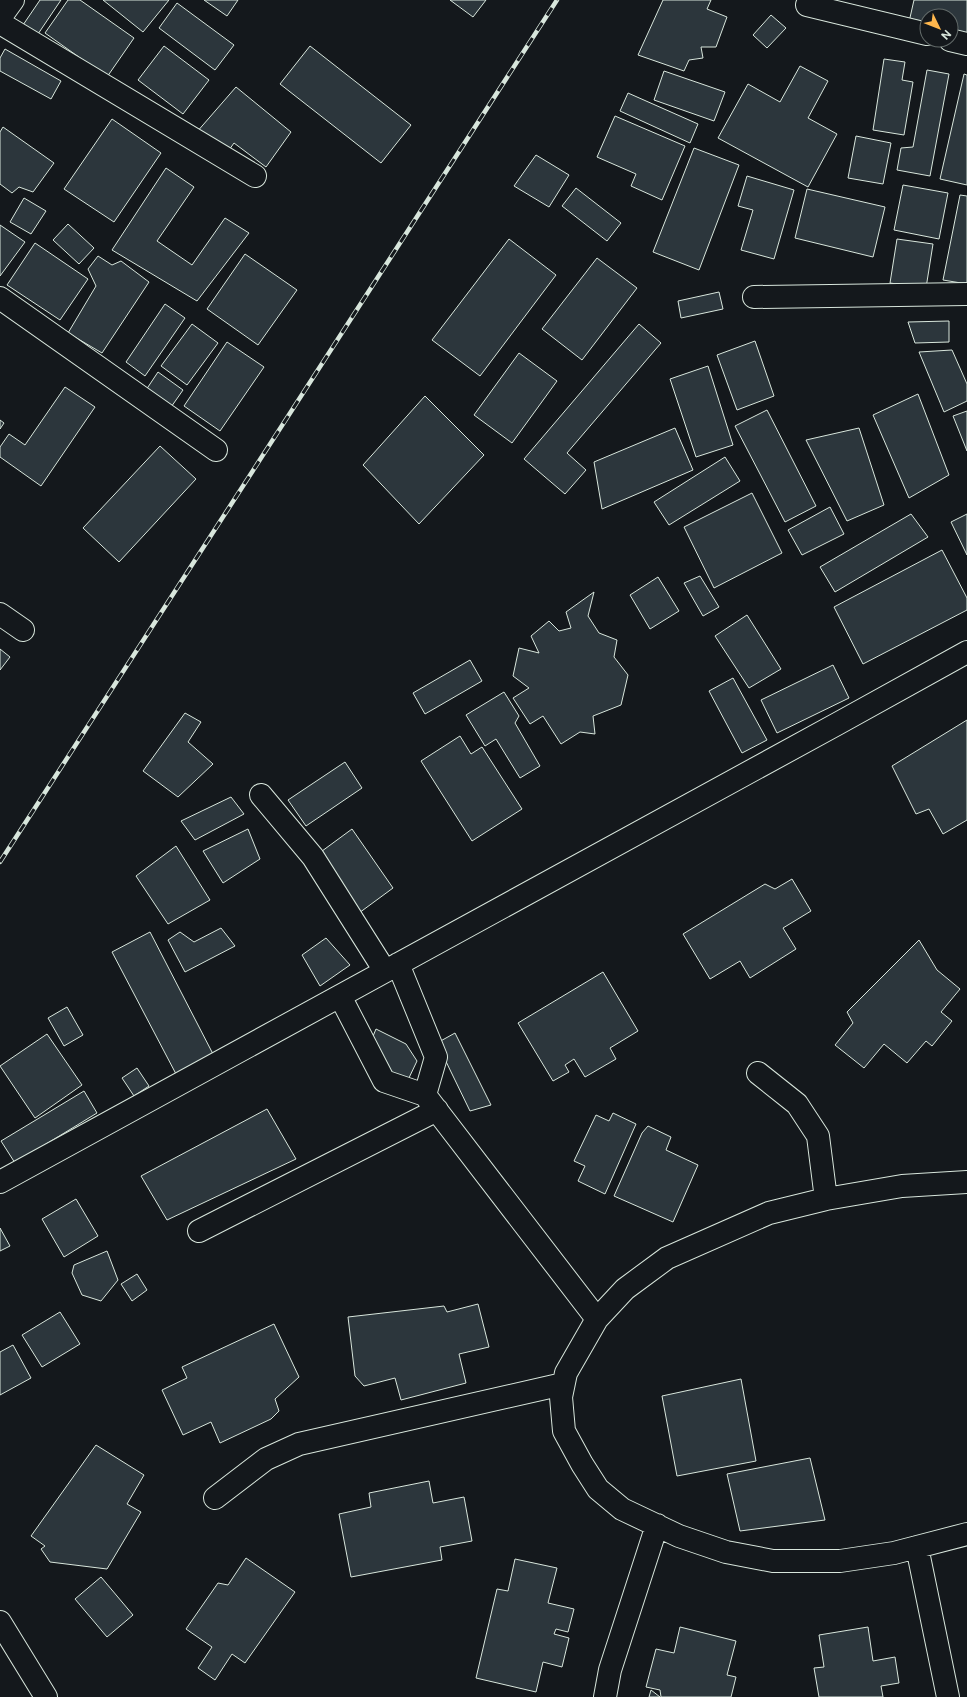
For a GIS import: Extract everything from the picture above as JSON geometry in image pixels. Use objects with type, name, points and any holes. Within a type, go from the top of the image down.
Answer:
[{"type":"street","points":[[0,18],[13,0]]},
{"type":"street","points":[[807,5],[919,32]]},
{"type":"street","points":[[0,23],[255,176]]},
{"type":"street","points":[[754,297],[967,294]]},
{"type":"street","points":[[0,298],[216,450]]},
{"type":"street","points":[[0,614],[23,630]]},
{"type":"street","points":[[0,1182],[967,652]]},
{"type":"street","points":[[261,795],[313,857],[391,967],[436,1057],[431,1103]]},
{"type":"street","points":[[340,996],[384,1081],[431,1103],[597,1318]]},
{"type":"street","points":[[758,1073],[797,1104],[818,1136],[826,1199]]},
{"type":"street","points":[[199,1231],[431,1103]]},
{"type":"street","points":[[967,1182],[902,1186],[826,1199],[769,1213],[667,1258],[625,1289],[597,1318],[566,1373],[561,1397],[564,1432],[598,1489],[622,1509],[679,1536],[726,1552],[773,1561],[840,1561],[894,1552],[967,1534]]},
{"type":"street","points":[[215,1498],[266,1459],[300,1444],[563,1384]]},
{"type":"street","points":[[605,1697],[610,1670],[657,1525]]},
{"type":"street","points":[[917,1547],[948,1697]]},
{"type":"street","points":[[0,1622],[46,1697]]},
{"type":"building","points":[[40,0],[61,0],[38,34],[23,25]]},
{"type":"building","points":[[68,0],[80,0],[134,38],[107,77],[45,33]]},
{"type":"building","points":[[103,0],[169,0],[143,32]]},
{"type":"building","points":[[204,0],[238,0],[227,16]]},
{"type":"building","points":[[450,0],[486,0],[473,17]]},
{"type":"building","points":[[663,0],[711,0],[707,9],[727,17],[716,47],[701,47],[703,58],[689,60],[684,71],[638,55]]},
{"type":"building","points":[[914,0],[967,0],[967,34],[959,32],[959,8],[919,8],[919,24],[909,22]]},
{"type":"building","points":[[177,3],[234,45],[215,70],[159,28]]},
{"type":"building","points":[[771,15],[786,28],[767,48],[753,35]]},
{"type":"building","points":[[164,46],[209,80],[183,114],[138,80]]},
{"type":"building","points":[[310,46],[411,125],[381,163],[280,84]]},
{"type":"building","points":[[5,49],[61,81],[51,99],[0,71],[0,58]]},
{"type":"building","points":[[884,59],[905,62],[902,80],[913,82],[904,135],[873,130]]},
{"type":"building","points":[[800,66],[828,81],[808,118],[837,134],[808,187],[718,138],[748,84],[780,102]]},
{"type":"building","points":[[927,70],[949,74],[930,176],[897,170],[901,148],[913,147]]},
{"type":"building","points":[[664,71],[725,92],[714,121],[654,100]]},
{"type":"building","points":[[964,74],[967,75],[967,185],[940,179]]},
{"type":"building","points":[[236,87],[291,132],[266,167],[234,143],[229,150],[196,133]]},
{"type":"building","points":[[628,93],[698,124],[690,143],[620,111]]},
{"type":"building","points":[[615,116],[685,146],[662,200],[631,186],[636,174],[597,157]]},
{"type":"building","points":[[112,119],[161,153],[114,222],[64,189]]},
{"type":"building","points":[[3,127],[54,163],[33,192],[19,187],[12,193],[0,184],[0,132]]},
{"type":"building","points":[[856,136],[891,143],[883,184],[848,178]]},
{"type":"building","points":[[694,148],[739,165],[699,270],[653,252]]},
{"type":"building","points":[[536,155],[569,175],[549,207],[514,186]]},
{"type":"building","points":[[166,168],[194,187],[157,241],[192,265],[225,218],[249,233],[197,301],[112,250]]},
{"type":"building","points":[[747,176],[794,190],[774,259],[741,250],[753,210],[738,206]]},
{"type":"building","points":[[903,185],[948,193],[939,239],[894,230]]},
{"type":"building","points":[[576,188],[621,223],[607,241],[562,206]]},
{"type":"building","points":[[807,189],[885,207],[873,257],[795,238]]},
{"type":"building","points":[[960,195],[967,196],[967,284],[943,280]]},
{"type":"building","points":[[24,198],[46,211],[31,234],[10,222]]},
{"type":"building","points":[[68,224],[94,248],[79,264],[53,240]]},
{"type":"building","points":[[0,225],[25,242],[0,276]]},
{"type":"building","points":[[509,239],[556,275],[480,376],[432,340]]},
{"type":"building","points":[[897,239],[933,244],[926,288],[890,283]]},
{"type":"building","points":[[35,243],[88,279],[60,320],[7,285]]},
{"type":"building","points":[[245,254],[297,290],[258,345],[207,309]]},
{"type":"building","points":[[98,256],[112,265],[121,261],[149,282],[102,353],[68,333],[96,286],[88,269]]},
{"type":"building","points":[[597,258],[637,288],[582,360],[542,329]]},
{"type":"building","points":[[719,292],[723,309],[681,318],[678,301]]},
{"type":"building","points":[[165,304],[185,318],[145,376],[126,362]]},
{"type":"building","points":[[949,321],[949,342],[915,343],[908,322]]},
{"type":"building","points":[[192,324],[218,343],[187,385],[161,366]]},
{"type":"building","points":[[639,324],[661,343],[567,453],[586,470],[565,494],[524,459]]},
{"type":"building","points":[[755,341],[774,396],[737,410],[717,355]]},
{"type":"building","points":[[227,342],[264,367],[220,431],[184,406]]},
{"type":"building","points":[[952,350],[967,384],[967,401],[944,412],[919,352]]},
{"type":"building","points":[[519,353],[557,381],[512,443],[474,415]]},
{"type":"building","points":[[708,366],[733,445],[696,457],[670,379]]},
{"type":"building","points":[[158,372],[183,390],[169,410],[144,393]]},
{"type":"building","points":[[65,387],[95,407],[41,486],[0,457],[0,447],[9,434],[25,445]]},
{"type":"building","points":[[918,394],[949,475],[909,498],[873,415]]},
{"type":"building","points":[[425,396],[484,455],[419,524],[363,465]]},
{"type":"building","points":[[767,410],[816,506],[785,522],[735,426]]},
{"type":"building","points":[[967,411],[967,451],[953,416]]},
{"type":"building","points":[[0,420],[4,423],[0,429]]},
{"type":"building","points":[[675,428],[693,470],[602,509],[594,462]]},
{"type":"building","points":[[859,428],[884,505],[847,521],[806,440]]},
{"type":"building","points":[[160,446],[196,479],[119,562],[83,528]]},
{"type":"building","points":[[725,457],[740,481],[669,525],[654,502]]},
{"type":"building","points":[[752,493],[782,553],[714,588],[684,527]]},
{"type":"building","points":[[830,507],[844,534],[802,555],[788,530]]},
{"type":"building","points":[[911,514],[928,537],[835,592],[820,567]]},
{"type":"building","points":[[967,514],[967,555],[951,522]]},
{"type":"building","points":[[942,550],[967,598],[967,610],[863,664],[834,607]]},
{"type":"building","points":[[700,576],[719,607],[703,616],[684,583]]},
{"type":"building","points":[[658,577],[679,611],[650,629],[630,595]]},
{"type":"building","points":[[594,592],[588,616],[599,633],[617,640],[614,657],[628,675],[621,705],[593,716],[595,734],[580,732],[561,744],[543,716],[530,724],[513,698],[529,688],[513,676],[519,648],[539,653],[531,636],[549,621],[559,631],[571,628],[566,612]]},
{"type":"building","points":[[747,615],[781,669],[749,688],[715,636]]},
{"type":"building","points":[[0,649],[10,657],[0,670]]},
{"type":"building","points":[[470,660],[482,681],[425,714],[413,693]]},
{"type":"building","points":[[833,665],[849,698],[777,733],[761,700]]},
{"type":"building","points":[[733,678],[767,740],[742,753],[709,691]]},
{"type":"building","points":[[504,692],[519,716],[515,723],[540,766],[520,778],[496,739],[485,746],[466,715]]},
{"type":"building","points":[[185,713],[201,722],[188,742],[213,764],[178,797],[143,771]]},
{"type":"building","points":[[967,720],[967,820],[943,834],[929,809],[916,814],[892,766]]},
{"type":"building","points":[[460,736],[471,754],[482,747],[522,809],[472,841],[421,761]]},
{"type":"building","points":[[345,762],[362,788],[306,826],[288,800]]},
{"type":"building","points":[[231,797],[244,814],[195,840],[181,821]]},
{"type":"building","points":[[248,829],[260,859],[223,883],[203,851]]},
{"type":"building","points":[[352,829],[393,888],[359,913],[318,854]]},
{"type":"building","points":[[176,846],[210,900],[168,924],[136,876]]},
{"type":"building","points":[[792,879],[811,911],[783,928],[796,949],[750,978],[740,961],[710,979],[683,934],[765,884],[775,889]]},
{"type":"building","points":[[221,928],[235,946],[185,972],[168,940],[180,932],[194,942]]},
{"type":"building","points":[[150,932],[213,1054],[176,1074],[112,952]]},
{"type":"building","points":[[326,938],[350,965],[320,986],[302,955]]},
{"type":"building","points":[[919,940],[937,970],[960,989],[941,1012],[952,1021],[932,1046],[926,1041],[907,1063],[884,1044],[864,1068],[835,1045],[853,1023],[847,1012]]},
{"type":"building","points":[[603,972],[638,1031],[610,1048],[616,1059],[585,1077],[574,1059],[565,1065],[569,1072],[553,1081],[518,1023]]},
{"type":"building","points":[[67,1007],[83,1035],[64,1046],[48,1018]]},
{"type":"building","points":[[376,1029],[406,1044],[417,1061],[407,1082],[386,1072],[371,1041]]},
{"type":"building","points":[[455,1033],[491,1105],[470,1111],[437,1043]]},
{"type":"building","points":[[47,1034],[82,1085],[35,1118],[0,1066]]},
{"type":"building","points":[[137,1068],[149,1086],[134,1096],[122,1078]]},
{"type":"building","points":[[84,1091],[97,1113],[15,1163],[1,1141]]},
{"type":"building","points":[[267,1109],[296,1159],[167,1220],[141,1176]]},
{"type":"building","points":[[613,1113],[636,1124],[605,1194],[578,1181],[585,1166],[574,1161],[596,1115],[609,1121]]},
{"type":"building","points":[[648,1126],[671,1137],[666,1150],[698,1165],[673,1222],[614,1196],[642,1133]]},
{"type":"building","points":[[76,1199],[98,1236],[64,1257],[42,1219]]},
{"type":"building","points":[[0,1228],[10,1246],[0,1251]]},
{"type":"building","points":[[107,1251],[118,1280],[101,1301],[82,1295],[72,1273],[74,1265]]},
{"type":"building","points":[[137,1274],[147,1290],[132,1301],[121,1284]]},
{"type":"building","points":[[478,1304],[489,1347],[459,1354],[466,1383],[401,1400],[395,1378],[364,1386],[355,1376],[348,1317],[444,1306],[447,1312]]},
{"type":"building","points":[[60,1312],[80,1344],[42,1367],[22,1335]]},
{"type":"building","points":[[274,1324],[299,1377],[275,1399],[279,1411],[271,1419],[220,1443],[211,1422],[183,1435],[162,1390],[187,1378],[182,1367]]},
{"type":"building","points":[[13,1345],[31,1378],[0,1395],[0,1352]]},
{"type":"building","points":[[741,1379],[756,1461],[677,1476],[662,1396]]},
{"type":"building","points":[[96,1445],[144,1475],[127,1504],[141,1512],[107,1569],[50,1562],[41,1549],[45,1546],[31,1536]]},
{"type":"building","points":[[810,1458],[825,1520],[740,1531],[727,1474]]},
{"type":"building","points":[[429,1481],[433,1503],[464,1497],[472,1541],[440,1547],[442,1560],[351,1577],[339,1514],[371,1507],[369,1493]]},
{"type":"building","points":[[246,1558],[295,1592],[245,1663],[232,1654],[215,1680],[198,1668],[212,1647],[186,1629],[218,1583],[228,1585]]},
{"type":"building","points":[[515,1559],[557,1568],[548,1603],[574,1609],[568,1632],[556,1629],[554,1634],[569,1638],[562,1667],[543,1662],[536,1692],[476,1678],[497,1589],[508,1591]]},
{"type":"building","points":[[101,1577],[133,1615],[107,1637],[75,1599]]},
{"type":"building","points":[[680,1627],[736,1641],[727,1675],[736,1677],[731,1697],[661,1697],[660,1690],[646,1687],[656,1649],[674,1653]]},
{"type":"building","points":[[868,1627],[873,1661],[895,1657],[899,1683],[881,1686],[883,1697],[819,1697],[814,1668],[824,1667],[819,1635]]},
{"type":"building","points":[[651,1690],[660,1697],[649,1697]]},
{"type":"railway","points":[[0,862],[557,0]]}]
